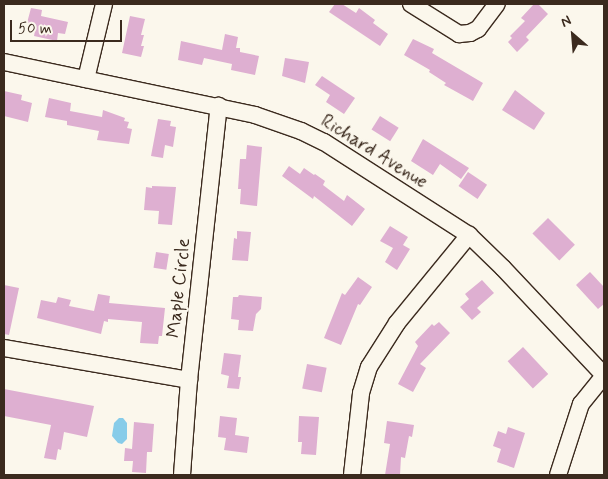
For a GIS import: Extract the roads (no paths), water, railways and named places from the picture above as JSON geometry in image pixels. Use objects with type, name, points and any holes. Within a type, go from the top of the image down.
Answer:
[{"type":"street","points":[[86,79],[104,4]]},
{"type":"street","points":[[411,4],[459,34],[470,33],[478,29],[497,4]]},
{"type":"street","name":"Richard Avenue","points":[[4,62],[219,106],[255,115],[301,131],[324,142],[469,235],[504,268],[604,375]]},
{"type":"street","name":"Maple Circle","points":[[182,475],[189,380],[219,106]]},
{"type":"street","points":[[352,475],[361,393],[370,365],[397,323],[469,235]]},
{"type":"street","points":[[4,348],[189,380]]},
{"type":"street","points":[[558,475],[582,404],[604,375]]},
{"type":"water","points":[[119,418],[123,418],[127,423],[127,439],[122,444],[118,443],[112,436],[114,423]]}]
